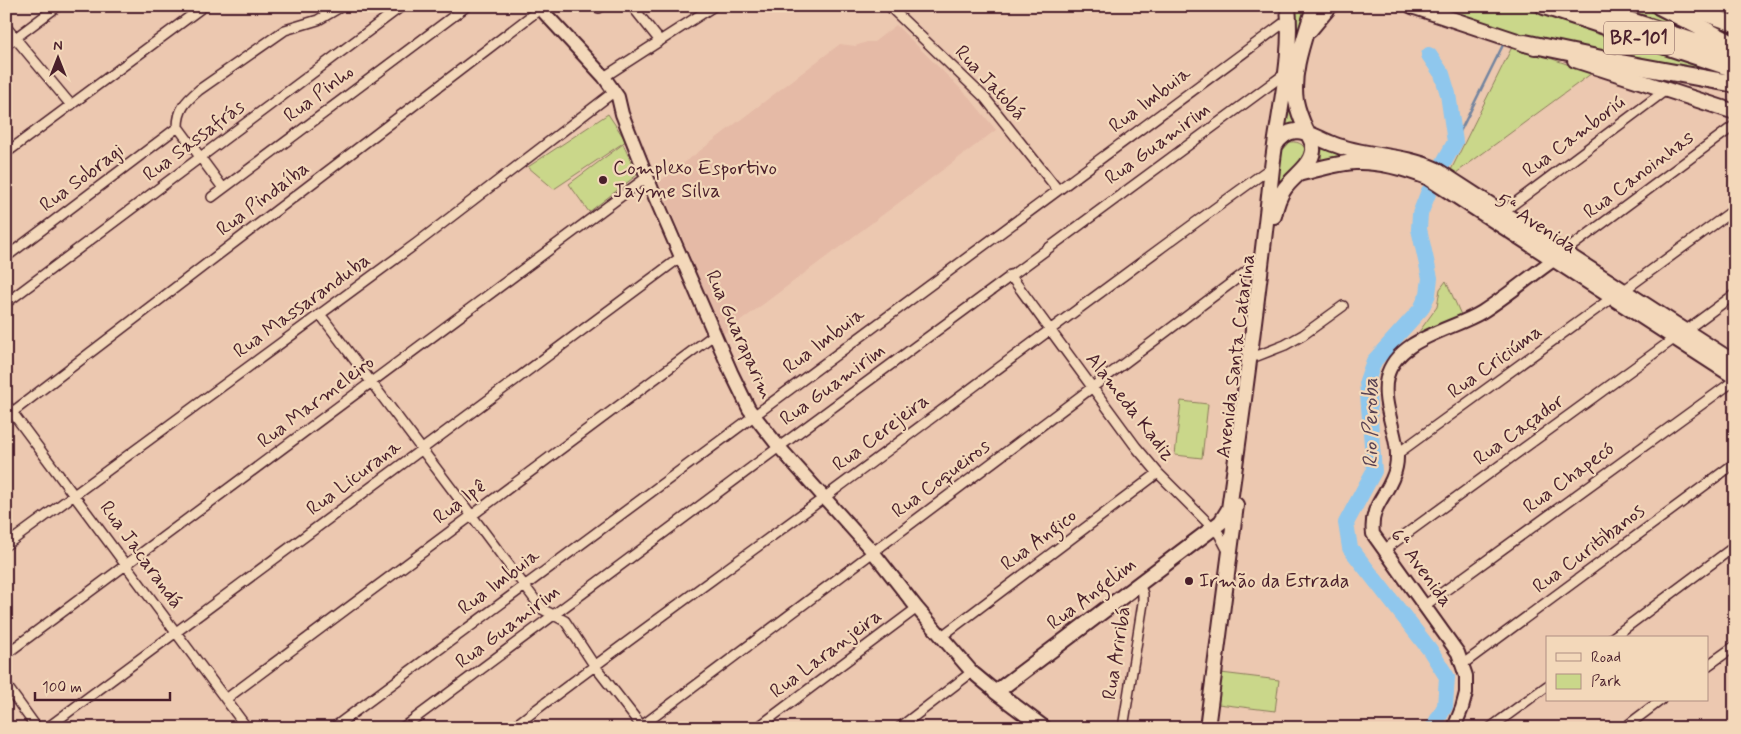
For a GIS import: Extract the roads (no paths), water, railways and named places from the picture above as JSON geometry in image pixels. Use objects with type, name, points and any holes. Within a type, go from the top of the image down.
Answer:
[{"type":"highway","name":"BR-101","points":[[1544,6],[1735,69]]},
{"type":"highway","name":"BR-101","points":[[1585,6],[1735,56]]},
{"type":"highway","points":[[1659,6],[1735,44]]},
{"type":"highway","points":[[1525,43],[1621,64],[1735,84]]},
{"type":"main road","name":"Avenida Santa Catarina","points":[[1207,728],[1275,215],[1281,195],[1307,164],[1313,152],[1312,140],[1307,133],[1296,99],[1296,83],[1298,64],[1314,6]]},
{"type":"main road","points":[[1306,34],[1330,6]]},
{"type":"main road","points":[[1412,6],[1735,112]]},
{"type":"main road","points":[[1682,6],[1735,24]]},
{"type":"main road","name":"Avenida Santa Catarina","points":[[1212,528],[1226,517],[1229,509],[1263,259],[1272,167],[1286,72],[1289,13]]},
{"type":"main road","points":[[1275,146],[1279,139],[1288,133],[1300,131],[1307,133]]},
{"type":"main road","name":"5ª Avenida","points":[[1307,133],[1345,149],[1404,158],[1439,171],[1503,212],[1559,256]]},
{"type":"main road","name":"5ª Avenida","points":[[1297,174],[1353,162],[1386,165],[1414,172],[1437,183],[1559,256],[1680,334],[1735,363]]},
{"type":"main road","name":"5ª Avenida","points":[[1680,334],[1735,378]]},
{"type":"main road","name":"Rua Angelim","points":[[996,692],[1212,528]]},
{"type":"main road","name":"Rua Guaraparim","points":[[996,692],[1044,728]]},
{"type":"street","points":[[6,45],[58,6]]},
{"type":"street","points":[[6,153],[204,6]]},
{"type":"street","points":[[223,188],[178,127],[180,110],[188,99],[199,90],[285,30],[318,20],[342,6]]},
{"type":"street","name":"Rua Sassafrás","points":[[6,303],[202,158],[402,6]]},
{"type":"street","name":"Rua Pinho","points":[[212,197],[467,6]]},
{"type":"street","points":[[632,6],[660,41]]},
{"type":"street","points":[[604,77],[714,6]]},
{"type":"street","name":"Rua Jatobá","points":[[889,6],[985,98],[1058,190]]},
{"type":"street","name":"Rua Guaraparim","points":[[539,7],[604,77],[614,91],[647,177],[742,395],[754,415],[779,447],[873,552],[917,608],[972,672],[996,692]]},
{"type":"street","name":"Rua Pindaíba","points":[[9,415],[539,7]]},
{"type":"street","name":"Rua Imbuia","points":[[332,728],[1058,190],[1289,13]]},
{"type":"street","points":[[6,27],[71,105]]},
{"type":"street","name":"Rua Guamirim","points":[[402,728],[1286,72]]},
{"type":"street","name":"Rua Camboriú","points":[[1503,212],[1666,90]]},
{"type":"street","name":"Rua Massaranduba","points":[[6,545],[417,243],[614,91]]},
{"type":"street","name":"Rua Canoinhas","points":[[1559,256],[1735,125]]},
{"type":"street","name":"Rua Sobragi","points":[[6,257],[178,127]]},
{"type":"street","name":"Rua Cerejeira","points":[[512,728],[594,665],[1272,167]]},
{"type":"street","name":"Rua Marmeleiro","points":[[6,654],[647,177]]},
{"type":"street","name":"Rua Criciúma","points":[[1397,454],[1735,209]]},
{"type":"street","name":"Rua Licurana","points":[[47,728],[682,256]]},
{"type":"street","name":"6ª Avenida","points":[[1454,728],[1466,693],[1466,676],[1463,664],[1458,653],[1373,534],[1373,514],[1392,480],[1396,467],[1397,454],[1387,407],[1387,377],[1398,357],[1422,339],[1482,312],[1559,256]]},
{"type":"street","name":"Rua Coqueiros","points":[[641,727],[1263,259]]},
{"type":"street","name":"Alameda Kadiz","points":[[1010,275],[1136,447],[1158,473],[1223,540],[1229,554]]},
{"type":"street","name":"Rua Caçador","points":[[1384,550],[1735,294]]},
{"type":"street","points":[[1256,356],[1285,345],[1303,335],[1343,306]]},
{"type":"street","points":[[320,314],[542,609],[565,621],[594,665],[641,727]]},
{"type":"street","name":"Rua Ipê","points":[[226,699],[715,334]]},
{"type":"street","name":"Rua Chapecó","points":[[1424,606],[1735,378]]},
{"type":"street","name":"Rua Jacarandá","points":[[6,404],[9,415],[74,494],[247,728]]},
{"type":"street","name":"Rua Curitibanos","points":[[1463,664],[1735,463]]},
{"type":"street","name":"Rua Angico","points":[[942,636],[1158,473]]},
{"type":"street","points":[[1615,636],[1735,546]]},
{"type":"street","name":"Rua Ariribá","points":[[1123,728],[1143,603],[1143,594],[1139,584]]},
{"type":"street","name":"Rua Laranjeira","points":[[757,728],[917,608]]},
{"type":"street","points":[[1708,665],[1735,646]]},
{"type":"street","points":[[899,728],[972,672]]},
{"type":"street","points":[[6,685],[37,728]]},
{"type":"street","points":[[1490,728],[1546,687]]},
{"type":"street","points":[[1624,728],[1658,702]]},
{"type":"waterway","points":[[1455,142],[1503,45]]},
{"type":"waterway","name":"Rio Peroba","points":[[1429,55],[1442,74],[1448,94],[1455,142],[1444,162]]},
{"type":"waterway","name":"Rio Peroba","points":[[1429,191],[1420,214],[1419,229],[1430,278],[1428,294],[1421,309],[1374,361],[1367,381],[1374,471],[1346,523],[1350,548],[1430,650],[1447,677],[1445,706],[1433,728]]},
{"type":"place","name":"Complexo Esportivo Jayme Silva","points":[[603,180]]},
{"type":"place","name":"Irmão da Estrada","points":[[1189,581]]}]
